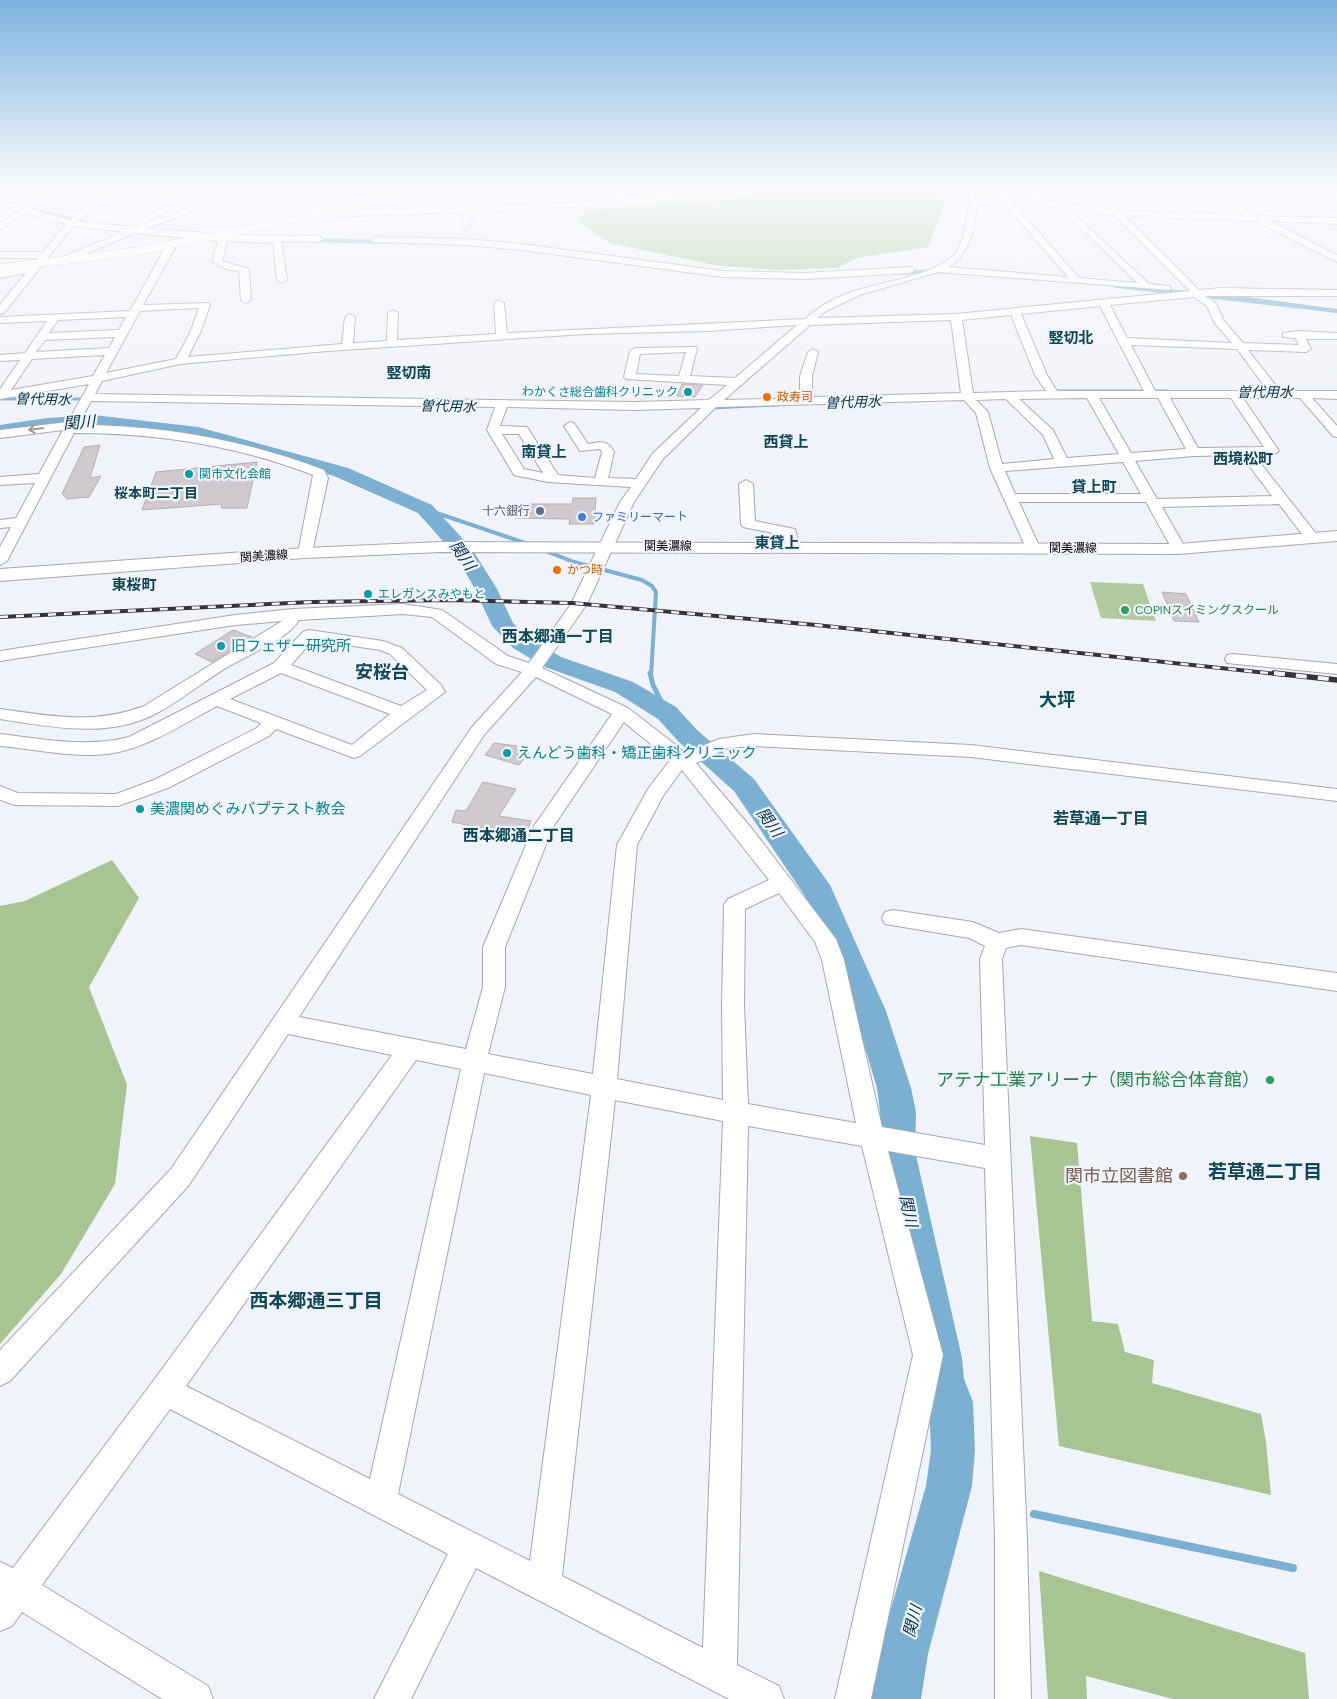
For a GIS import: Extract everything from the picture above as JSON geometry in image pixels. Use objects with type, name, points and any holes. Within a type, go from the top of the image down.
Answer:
[{"type":"main road","name":"関美濃線","points":[[0,575],[305,553],[441,546],[1179,549],[1337,536]]},
{"type":"street","points":[[0,275],[21,268]]},
{"type":"street","points":[[0,311],[35,268]]},
{"type":"street","points":[[0,561],[87,397],[159,268]]},
{"type":"street","points":[[235,268],[244,269],[246,300]]},
{"type":"street","points":[[280,268],[282,280]]},
{"type":"street","points":[[680,268],[722,274],[786,277],[935,270],[1146,286],[1199,293]]},
{"type":"street","points":[[0,1371],[180,1177],[478,730],[532,671],[579,604],[606,546],[639,483],[658,456],[711,405],[822,309],[857,292],[938,268]]},
{"type":"street","points":[[1066,268],[1076,280]]},
{"type":"street","points":[[1127,268],[1146,286]]},
{"type":"street","points":[[1174,268],[1211,304],[1219,322],[1231,334],[1277,395]]},
{"type":"street","points":[[1,395],[62,386],[180,361],[347,346],[806,322],[956,317],[1104,304],[1221,291],[1337,293]]},
{"type":"street","points":[[0,296],[11,298]]},
{"type":"street","points":[[498,303],[502,337]]},
{"type":"street","points":[[1104,304],[1123,341],[1194,452]]},
{"type":"street","points":[[0,320],[205,305],[195,333],[180,361]]},
{"type":"street","points":[[1015,312],[1041,374],[1054,394]]},
{"type":"street","points":[[392,343],[393,313]]},
{"type":"street","points":[[1,395],[55,317]]},
{"type":"street","points":[[347,346],[350,317]]},
{"type":"street","points":[[956,317],[968,398],[982,412],[997,468],[1033,548]]},
{"type":"street","points":[[42,337],[122,333]]},
{"type":"street","points":[[1231,334],[1248,334]]},
{"type":"street","points":[[1123,341],[1306,349],[1298,334]]},
{"type":"street","points":[[1274,335],[1337,336]]},
{"type":"street","points":[[684,380],[692,349],[636,351],[630,378],[684,380],[738,382]]},
{"type":"street","points":[[0,358],[114,351]]},
{"type":"street","points":[[807,402],[804,391],[805,377],[813,352]]},
{"type":"street","points":[[87,397],[634,406],[968,398],[1054,394],[1337,395]]},
{"type":"street","points":[[1090,394],[1179,549]]},
{"type":"street","points":[[997,468],[1194,452],[1273,451],[1234,394]]},
{"type":"street","points":[[1303,395],[1337,433]]},
{"type":"street","points":[[1010,396],[1049,432],[1062,462]]},
{"type":"street","points":[[493,430],[502,404]]},
{"type":"street","points":[[570,426],[584,448],[604,445],[608,452],[600,482]]},
{"type":"street","points":[[0,434],[71,427],[159,432],[260,454],[319,473],[321,478],[305,553]]},
{"type":"street","points":[[493,430],[519,472],[553,478],[639,483]]},
{"type":"street","points":[[493,430],[523,430],[553,478]]},
{"type":"street","points":[[1245,452],[1314,539]]},
{"type":"street","points":[[0,481],[44,478]]},
{"type":"street","points":[[746,484],[748,524],[790,532],[793,547]]},
{"type":"street","points":[[1010,498],[1283,500]]},
{"type":"street","points":[[0,524],[22,522]]},
{"type":"street","points":[[0,656],[235,620],[293,614],[403,609],[436,613],[502,660]]},
{"type":"street","points":[[0,714],[64,724],[124,720],[150,710],[224,662],[283,629],[291,621],[293,614]]},
{"type":"street","points":[[0,740],[79,748],[108,748],[135,741],[280,667],[314,628],[327,622],[373,616],[419,619],[480,654],[552,678],[622,712],[688,758],[824,939],[833,960],[872,1138],[928,1355],[853,1699]]},
{"type":"street","points":[[216,700],[272,723],[354,752],[403,713],[436,692],[435,688],[396,651],[383,646],[309,635]]},
{"type":"street","points":[[1233,659],[1337,669]]},
{"type":"street","points":[[280,667],[403,713]]},
{"type":"street","points":[[381,1501],[474,1062],[494,987],[494,947],[544,826],[622,712]]},
{"type":"street","points":[[0,792],[15,799],[118,800],[161,784],[263,732],[272,723]]},
{"type":"street","points":[[544,1585],[604,1086],[627,845],[655,794],[688,758],[725,743],[754,740],[971,751],[1337,795]]},
{"type":"street","points":[[719,1674],[736,1113],[733,1004],[735,905],[782,883]]},
{"type":"street","points":[[893,918],[974,930],[997,942],[1021,937],[1337,982]]},
{"type":"street","points":[[997,942],[991,959],[1011,1530],[1013,1699]]},
{"type":"street","points":[[281,1023],[409,1050],[604,1086],[736,1113],[998,1159]]},
{"type":"street","points":[[194,1699],[6,1594],[165,1391],[409,1050]]},
{"type":"street","points":[[165,1391],[766,1699]]},
{"type":"street","points":[[392,1699],[469,1547]]},
{"type":"green space","points":[[753,268],[829,268],[778,270]]},
{"type":"green space","name":"COPINスイミングスクール","points":[[1090,582],[1143,584],[1156,621],[1101,618]]},
{"type":"green space","points":[[112,860],[139,898],[89,987],[127,1085],[115,1184],[61,1274],[0,1344],[0,906],[25,901]]},
{"type":"green space","points":[[1030,1136],[1077,1143],[1092,1321],[1118,1324],[1125,1352],[1154,1360],[1152,1383],[1261,1414],[1266,1442],[1271,1495],[1059,1446]]},
{"type":"green space","points":[[1039,1571],[1305,1653],[1309,1699],[1173,1699],[1086,1676],[1087,1699],[1048,1699]]},
{"type":"building","name":"わかくさ総合歯科クリニック","points":[[682,384],[703,385],[695,397],[677,396]]},
{"type":"building","points":[[100,445],[90,478],[101,476],[89,497],[67,499],[62,494],[84,447]]},
{"type":"building","name":"関市文化会館","points":[[257,462],[247,508],[221,508],[222,504],[142,510],[156,472]]},
{"type":"building","points":[[573,498],[596,498],[594,524],[569,524],[570,519],[515,518],[518,504],[572,504]]},
{"type":"building","points":[[1162,592],[1186,594],[1199,622],[1174,621]]},
{"type":"building","name":"旧フェザー研究所","points":[[233,630],[252,637],[212,662],[195,654]]},
{"type":"building","name":"えんどう歯科・矯正歯科クリニック","points":[[494,743],[517,746],[515,749],[530,751],[519,765],[485,755]]},
{"type":"building","points":[[483,782],[516,789],[499,816],[531,821],[524,837],[452,822],[456,810],[466,811]]},
{"type":"waterway","name":"曽代用水","points":[[891,273],[947,271]]},
{"type":"waterway","name":"曽代用水","points":[[1118,286],[1247,299],[1337,311]]},
{"type":"waterway","name":"曽代用水","points":[[1053,391],[1167,391]]},
{"type":"waterway","name":"曽代用水","points":[[0,399],[88,399]]},
{"type":"waterway","name":"曽代用水","points":[[711,408],[777,405]]},
{"type":"waterway","name":"関川","points":[[0,430],[47,423],[94,420],[192,431],[341,472],[425,509],[465,553],[486,589],[503,626],[521,643],[553,662],[624,687],[667,713],[688,736],[744,785],[819,893],[870,1011],[894,1088],[898,1112],[897,1151],[941,1358],[943,1379],[951,1402],[953,1450],[949,1486],[903,1654],[895,1699]]},
{"type":"waterway","points":[[425,509],[528,544]]},
{"type":"waterway","points":[[543,550],[574,562],[642,580],[652,586],[656,592],[651,675]]},
{"type":"waterway","points":[[650,673],[653,685],[667,713]]},
{"type":"waterway","points":[[1034,1514],[1293,1568]]},
{"type":"railway","points":[[0,617],[312,602],[450,600],[572,603],[816,625],[1286,675]]},
{"type":"railway","points":[[1274,673],[1337,680]]},
{"type":"place","name":"わかくさ総合歯科クリニック","points":[[688,392]]},
{"type":"place","name":"政寿司","points":[[767,397]]},
{"type":"place","name":"関市文化会館","points":[[189,474]]},
{"type":"place","name":"十六銀行","points":[[540,511]]},
{"type":"place","name":"ファミリーマート","points":[[582,517]]},
{"type":"place","name":"かつ時","points":[[557,570]]},
{"type":"place","name":"エレガンスみやもと","points":[[368,594]]},
{"type":"place","name":"COPINスイミングスクール","points":[[1125,610]]},
{"type":"place","name":"旧フェザー研究所","points":[[221,646]]},
{"type":"place","name":"えんどう歯科・矯正歯科クリニック","points":[[507,753]]},
{"type":"place","name":"美濃関めぐみバプテスト教会","points":[[140,809]]},
{"type":"place","name":"アテナ工業アリーナ（関市総合体育館）","points":[[1270,1080]]},
{"type":"place","name":"関市立図書館","points":[[1183,1176]]},
{"type":"district","name":"竪切北","points":[[1071,338]]},
{"type":"district","name":"竪切南","points":[[409,373]]},
{"type":"district","name":"西貸上","points":[[786,442]]},
{"type":"district","name":"南貸上","points":[[544,452]]},
{"type":"district","name":"西境松町","points":[[1243,459]]},
{"type":"district","name":"貸上町","points":[[1094,487]]},
{"type":"district","name":"桜本町二丁目","points":[[156,493]]},
{"type":"district","name":"東貸上","points":[[777,543]]},
{"type":"district","name":"東桜町","points":[[134,585]]},
{"type":"district","name":"西本郷通一丁目","points":[[558,636]]},
{"type":"district","name":"安桜台","points":[[382,672]]},
{"type":"district","name":"大坪","points":[[1057,700]]},
{"type":"district","name":"若草通一丁目","points":[[1101,818]]},
{"type":"district","name":"西本郷通二丁目","points":[[519,835]]},
{"type":"district","name":"若草通二丁目","points":[[1265,1171]]},
{"type":"district","name":"西本郷通三丁目","points":[[316,1300]]}]
